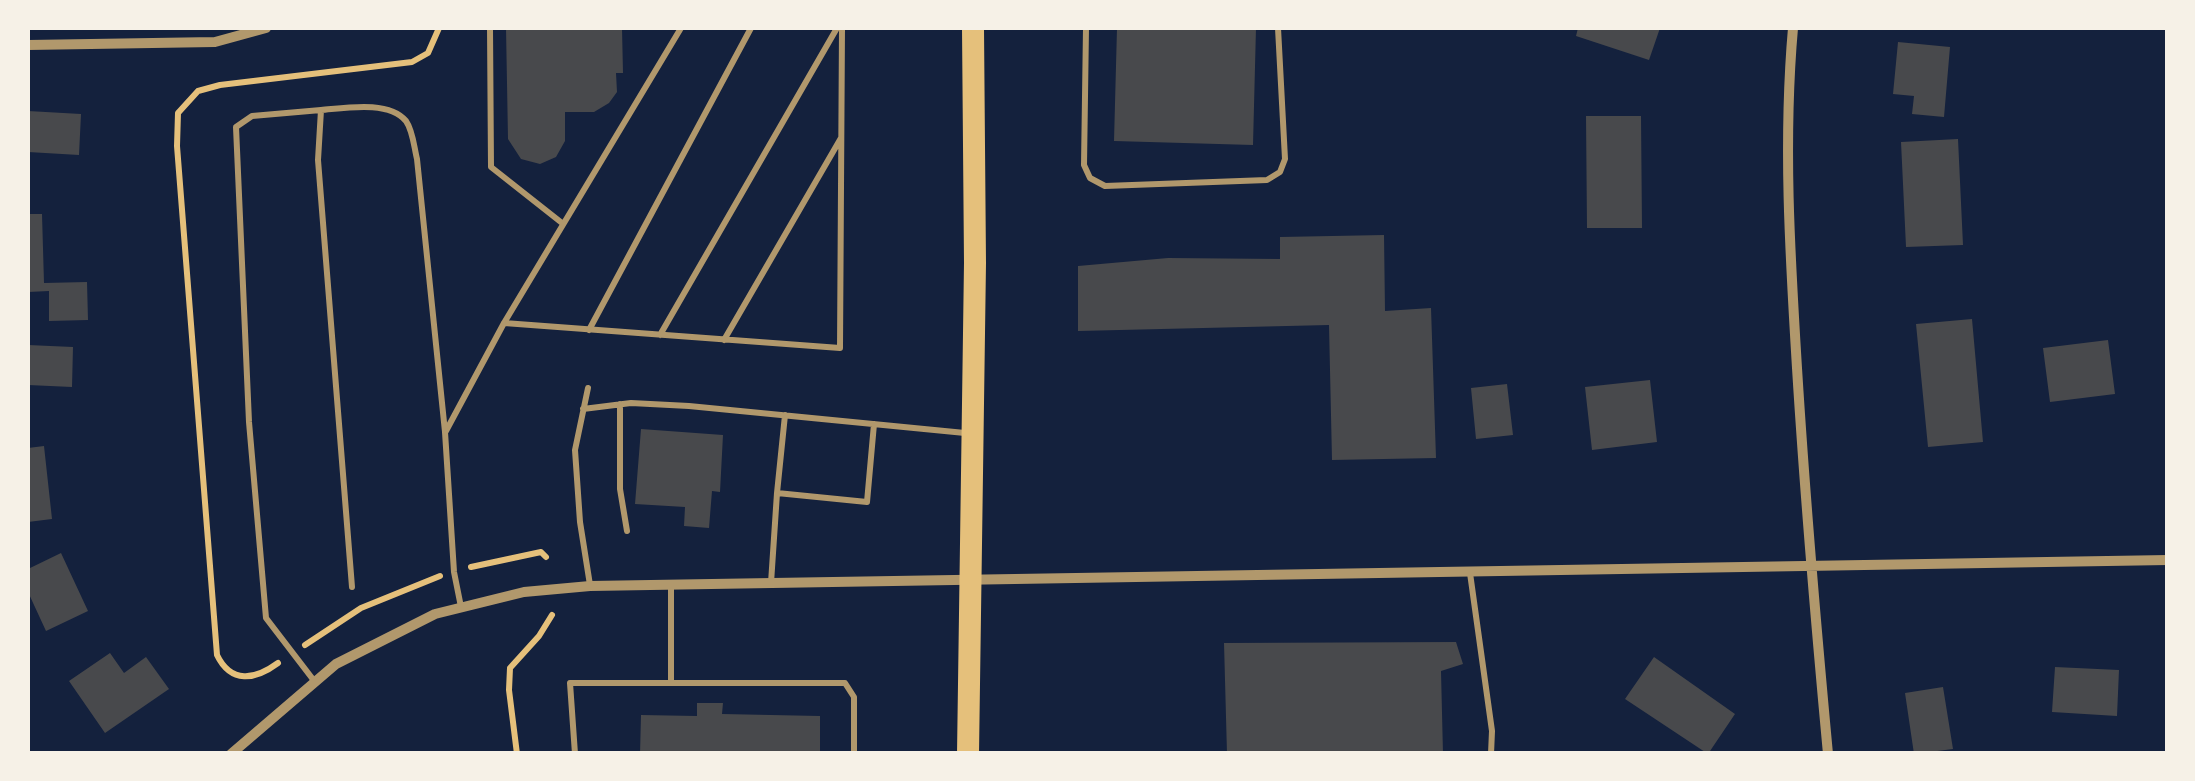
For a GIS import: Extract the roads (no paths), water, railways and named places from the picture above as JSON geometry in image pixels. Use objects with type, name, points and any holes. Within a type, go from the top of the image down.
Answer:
[{"type":"main road","points":[[968,754],[974,28]]},
{"type":"street","points":[[28,45],[215,42],[266,28]]},
{"type":"street","points":[[1793,28],[1788,86],[1788,227],[1810,567],[1828,754]]},
{"type":"street","points":[[231,754],[336,664],[435,614],[524,592],[590,586],[2168,560]]},
{"type":"lane","points":[[490,28],[492,167],[562,222]]},
{"type":"lane","points":[[445,432],[562,222],[680,28]]},
{"type":"lane","points":[[589,330],[751,28]]},
{"type":"lane","points":[[504,322],[840,348],[839,28]]},
{"type":"lane","points":[[660,335],[839,28]]},
{"type":"lane","points":[[1086,28],[1084,165],[1090,178],[1105,186],[1266,180],[1280,172],[1285,159],[1278,28]]},
{"type":"lane","points":[[315,682],[266,618],[249,422],[236,127],[252,116],[366,107],[397,113],[409,124],[426,234],[454,572],[461,606]]},
{"type":"lane","points":[[321,110],[318,160],[352,587]]},
{"type":"lane","points":[[724,340],[842,138]]},
{"type":"lane","points":[[588,388],[575,450],[590,586]]},
{"type":"lane","points":[[583,409],[620,404],[689,406],[972,434]]},
{"type":"lane","points":[[620,404],[620,489],[627,531]]},
{"type":"lane","points":[[771,584],[784,416]]},
{"type":"lane","points":[[777,493],[867,502],[874,424]]},
{"type":"lane","points":[[1470,573],[1492,731],[1490,754]]},
{"type":"lane","points":[[671,586],[672,683]]},
{"type":"lane","points":[[575,754],[570,684],[672,683],[845,683],[854,697],[854,754]]}]
